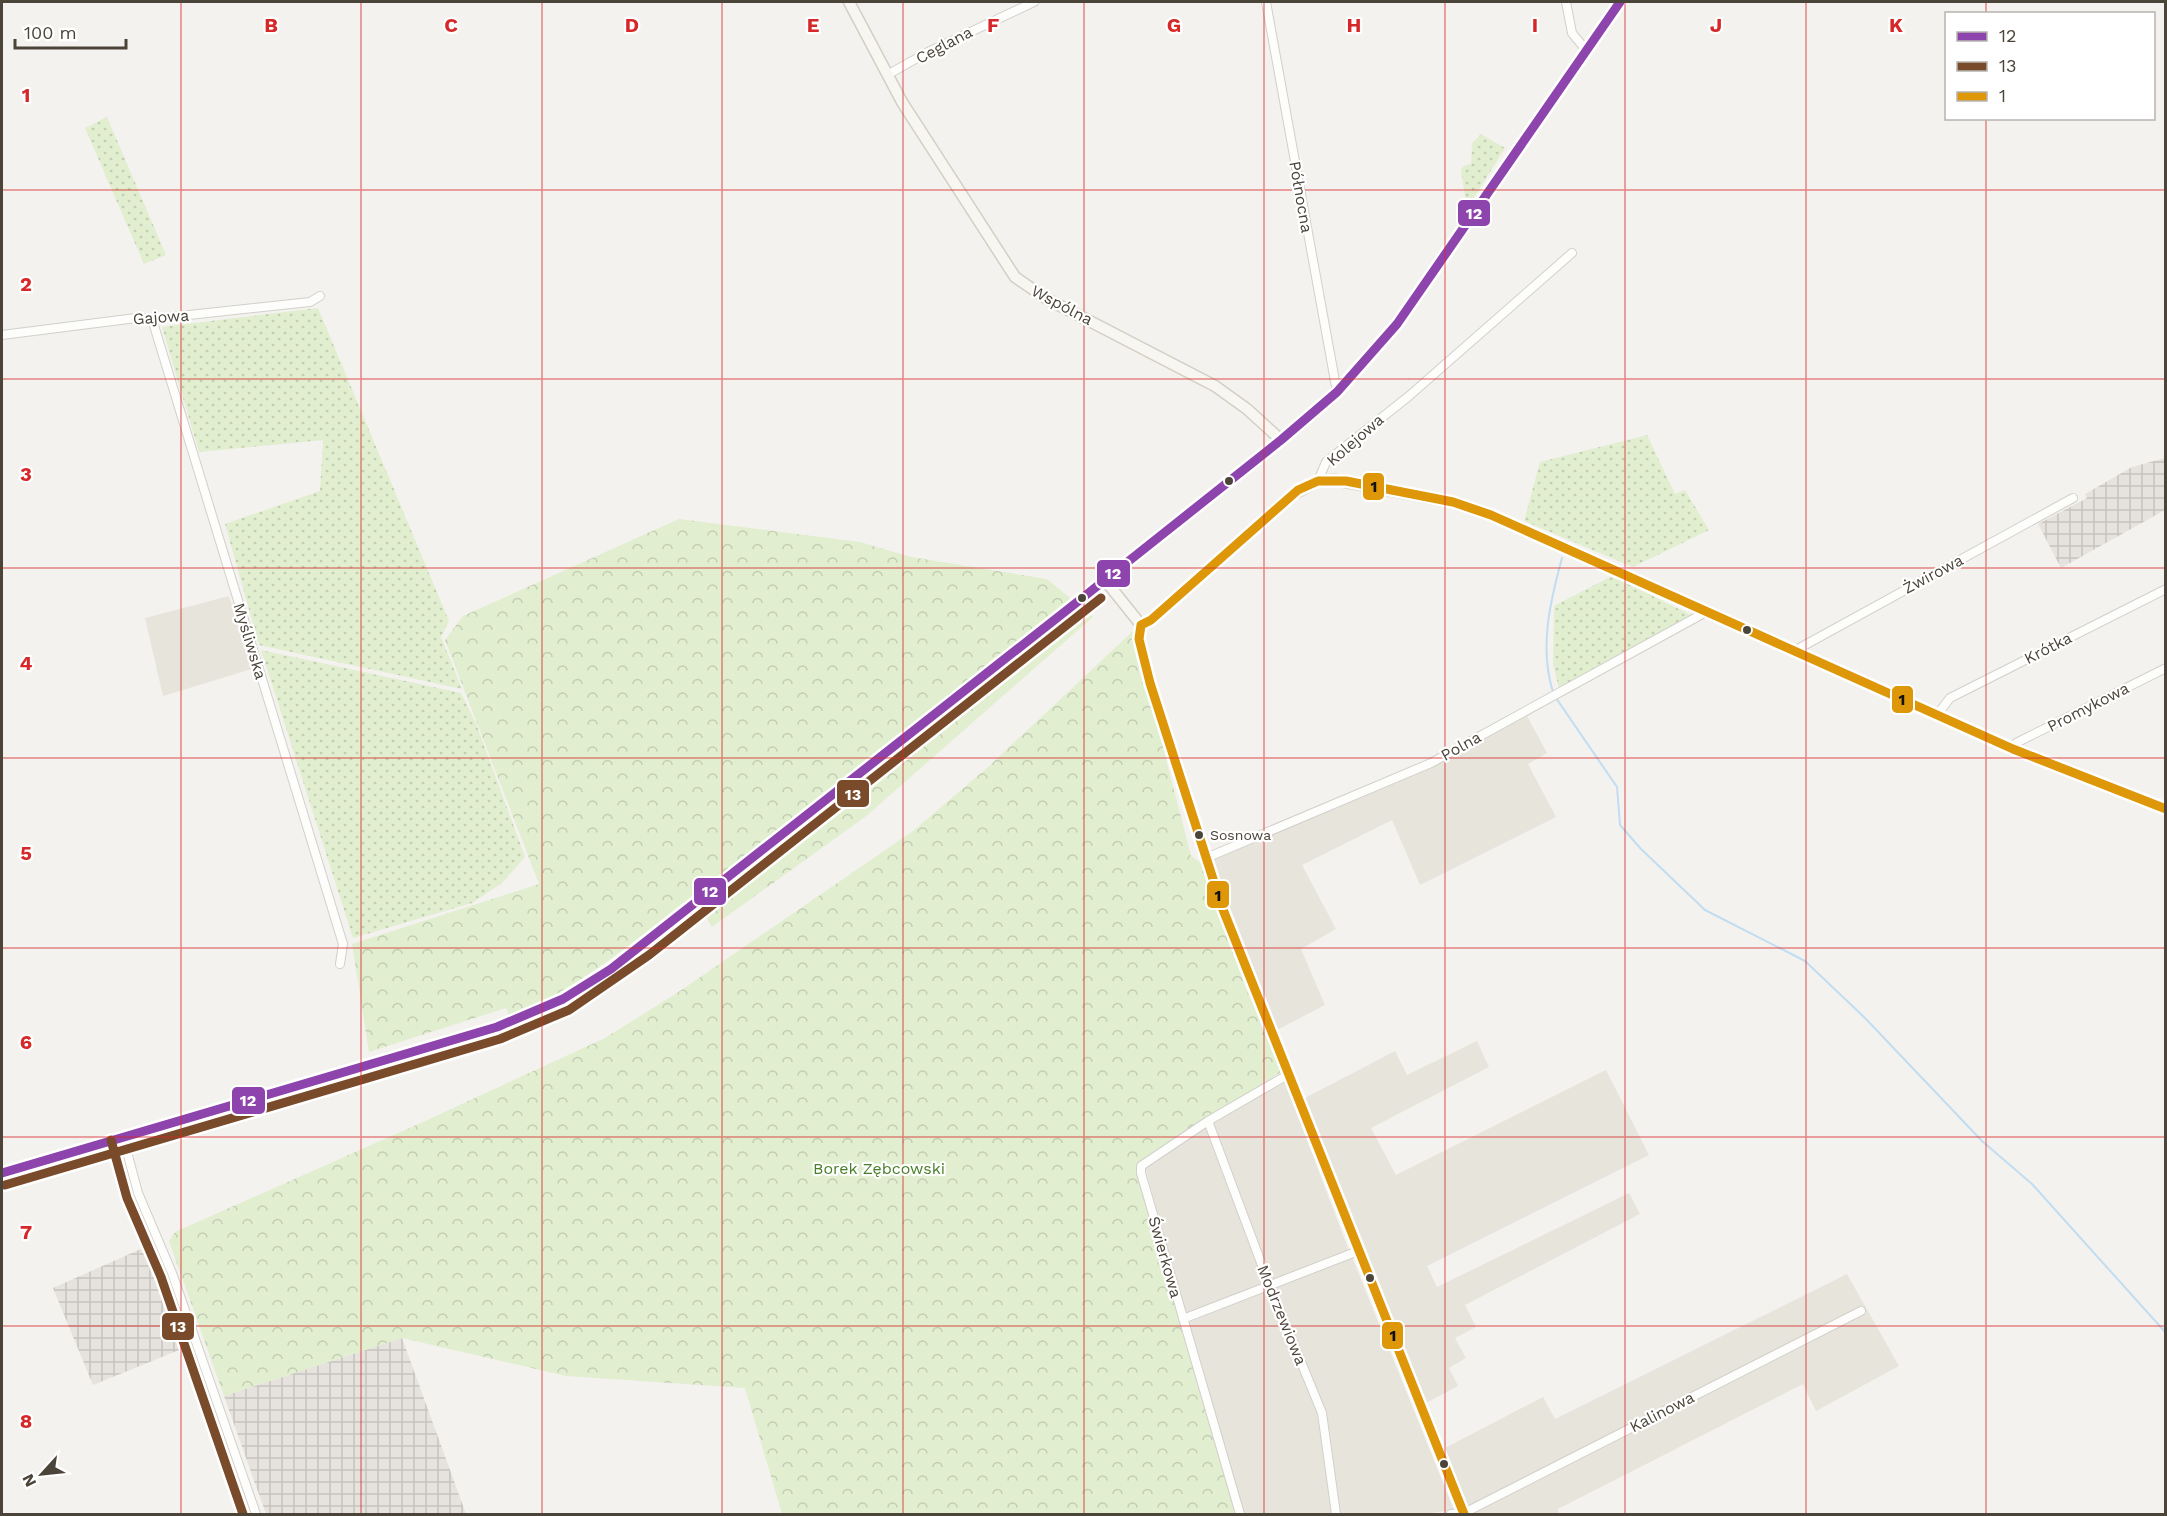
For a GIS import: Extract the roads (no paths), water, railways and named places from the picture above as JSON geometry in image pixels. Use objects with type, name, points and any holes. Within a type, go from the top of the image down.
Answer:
[{"type":"main road","name":"Wspólna","points":[[849,2],[921,134],[998,254],[1023,284],[1215,386],[1248,409],[1281,440]]},
{"type":"main road","points":[[2,1173],[497,1027],[540,1010],[586,986],[642,946],[1281,440],[1337,392],[1397,324],[1620,2]]},
{"type":"main road","points":[[1318,481],[1346,481],[1473,508],[2013,749],[2166,809]]},
{"type":"main road","name":"Kolejowa","points":[[1141,625],[1151,620],[1292,495],[1318,481]]},
{"type":"main road","points":[[1105,580],[1141,625]]},
{"type":"street","name":"Ceglana","points":[[887,75],[928,52],[1034,2]]},
{"type":"street","name":"Północna","points":[[1266,2],[1337,392]]},
{"type":"street","points":[[1566,2],[1572,33],[1586,50]]},
{"type":"street","name":"Kolejowa","points":[[1318,481],[1326,462],[1409,396],[1572,253]]},
{"type":"street","name":"Gajowa","points":[[2,335],[136,318],[152,319],[310,302],[320,296]]},
{"type":"street","name":"Myśliwska","points":[[152,319],[343,944],[340,964]]},
{"type":"street","name":"Żwirowa","points":[[1794,651],[2073,498]]},
{"type":"street","name":"Krótka","points":[[1937,715],[1950,698],[2166,589]]},
{"type":"street","name":"Polna","points":[[1206,858],[1431,763],[1706,612]]},
{"type":"street","points":[[1141,625],[1138,639],[1150,684],[1233,936],[1464,1514]]},
{"type":"street","name":"Promykowa","points":[[2013,749],[2016,743],[2166,668]]},
{"type":"street","name":"Świerkowa","points":[[1240,1515],[1141,1173],[1141,1166],[1208,1121],[1289,1074]]},
{"type":"street","name":"Modrzewiowa","points":[[1208,1121],[1269,1284],[1322,1413],[1336,1515]]},
{"type":"street","points":[[123,1137],[144,1206],[161,1247],[256,1515]]},
{"type":"street","points":[[1183,1319],[1353,1253]]},
{"type":"street","name":"Kalinowa","points":[[1451,1515],[1464,1514],[1861,1311]]},
{"type":"waterway","points":[[1553,692],[1547,659],[1548,625],[1562,558]]},
{"type":"waterway","points":[[1556,698],[1617,787],[1620,825],[1641,849],[1705,910],[1805,961],[1865,1018],[1982,1141],[2032,1184],[2166,1333]]},
{"type":"waterway","points":[[443,1050],[520,1026],[599,987],[724,892]]},
{"type":"waterway","points":[[417,1057],[436,1052]]},
{"type":"waterway","points":[[403,1062],[410,1059]]},
{"type":"waterway","points":[[375,1070],[395,1064]]},
{"type":"waterway","points":[[357,1075],[366,1073]]},
{"type":"waterway","points":[[333,1083],[350,1078]]},
{"type":"waterway","points":[[301,1092],[312,1088]]},
{"type":"waterway","points":[[268,1102],[285,1096]]},
{"type":"waterway","points":[[246,1108],[257,1104]]},
{"type":"waterway","points":[[214,1117],[229,1112]]},
{"type":"waterway","points":[[191,1124],[202,1120]]},
{"type":"waterway","points":[[163,1132],[177,1128]]},
{"type":"waterway","points":[[138,1139],[151,1136]]},
{"type":"waterway","points":[[68,1161],[79,1157]]},
{"type":"waterway","points":[[41,1168],[56,1164]]},
{"type":"waterway","points":[[16,1176],[28,1172]]},
{"type":"place","name":"Sosnowa","points":[[1199,835]]},
{"type":"park label","name":"Borek Zębcowski","points":[[879,1168]]}]
